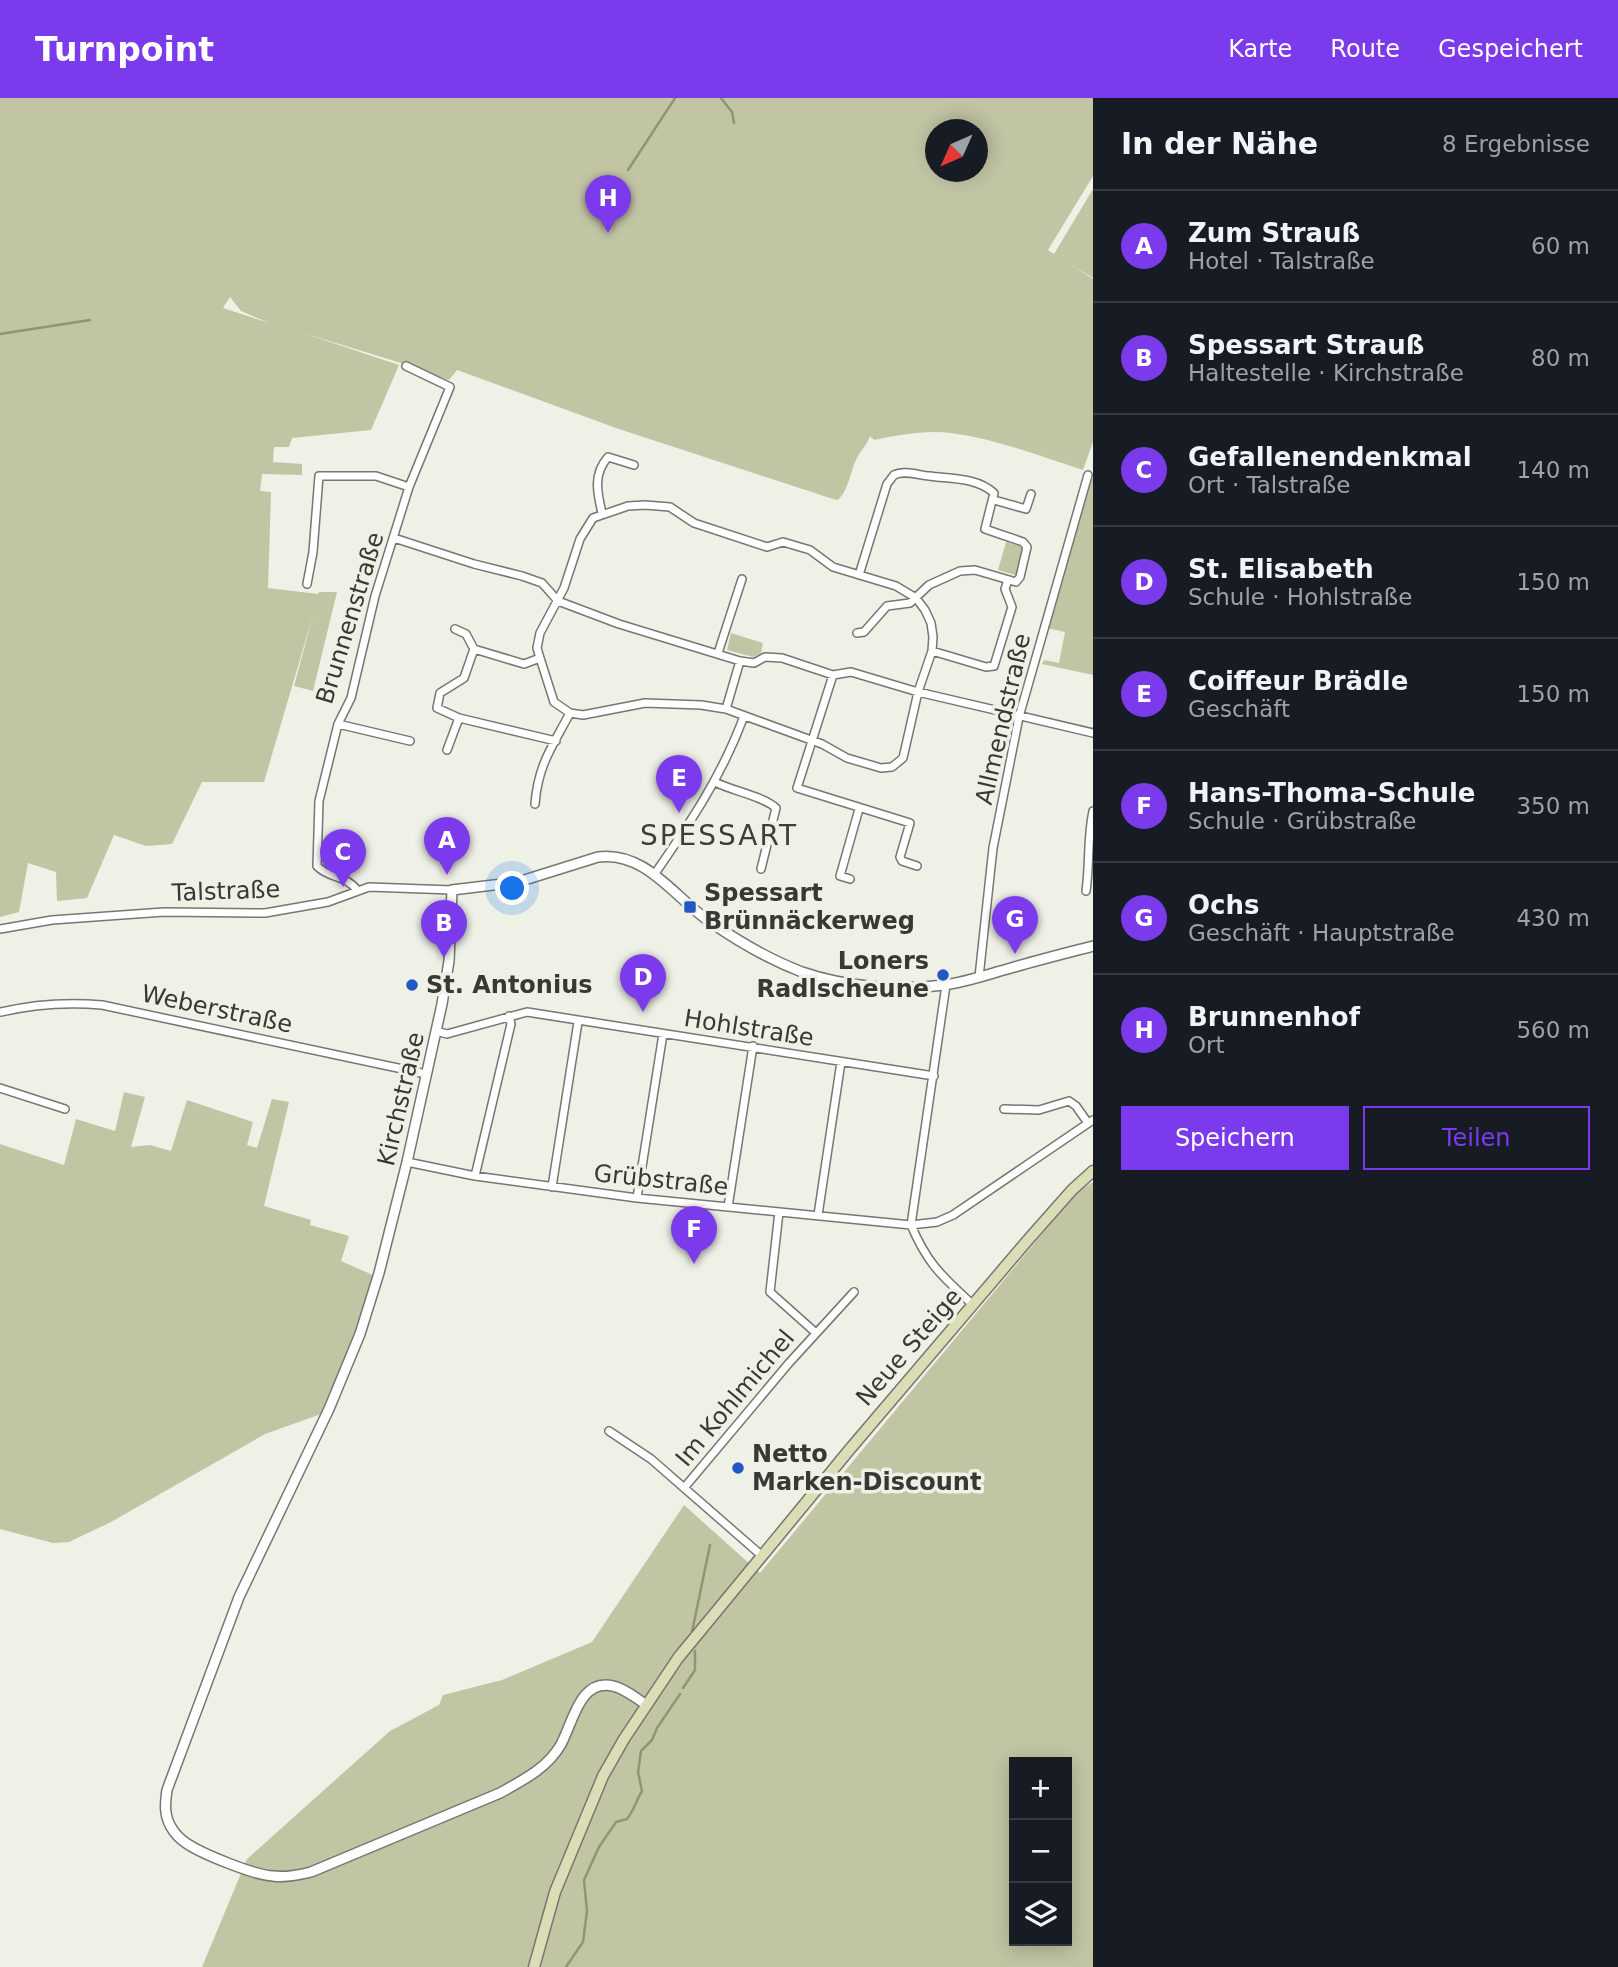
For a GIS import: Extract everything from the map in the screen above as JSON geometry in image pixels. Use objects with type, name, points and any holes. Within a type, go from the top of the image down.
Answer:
[{"type":"main road","name":"Neue Steige","points":[[534,1967],[555,1892],[603,1776],[680,1655],[973,1305],[1072,1190],[1093,1171]]},
{"type":"street","name":"Brunnenstraße","points":[[358,891],[351,882],[323,872],[317,866],[319,802],[338,724],[351,698],[375,596],[409,487],[450,387],[406,366]]},
{"type":"street","points":[[603,513],[596,489],[602,464],[608,457],[635,465]]},
{"type":"street","points":[[857,633],[864,632],[887,606],[910,603],[929,585],[960,570],[975,570],[1016,582],[1020,577],[1027,547],[1023,542],[985,529],[994,500],[994,493],[988,487],[955,477],[907,473],[894,475],[887,484],[859,575]]},
{"type":"street","name":"Allmendstraße","points":[[979,977],[993,848],[1019,717],[1088,475]]},
{"type":"street","points":[[307,584],[313,552],[319,476],[376,476],[409,487]]},
{"type":"street","points":[[994,500],[1026,509],[1031,494]]},
{"type":"street","points":[[645,505],[670,507],[694,523],[767,547],[783,542],[810,550],[832,567],[859,575],[896,586],[916,598],[931,623],[932,651],[918,692],[903,758],[892,766],[881,768],[847,758],[811,740],[726,709],[701,705],[645,703],[583,715],[569,713],[554,702],[550,694],[537,648],[540,633],[558,601],[586,526],[593,518],[603,513],[645,505]]},
{"type":"street","points":[[394,538],[542,583],[558,601],[620,624],[740,661],[754,663],[765,657],[782,659],[833,675],[851,673],[918,692],[1093,733]]},
{"type":"street","points":[[718,653],[742,579]]},
{"type":"street","points":[[932,651],[986,667],[994,666],[1012,607],[1005,589],[1009,580]]},
{"type":"street","points":[[455,629],[466,634],[474,649],[524,664],[540,658]]},
{"type":"street","points":[[474,649],[464,678],[440,693],[437,708],[459,718],[556,741]]},
{"type":"street","points":[[726,709],[740,661]]},
{"type":"street","points":[[833,675],[797,788],[910,823],[900,857],[902,861],[917,866]]},
{"type":"street","points":[[535,804],[537,780],[569,713]]},
{"type":"street","points":[[654,875],[715,782],[744,716]]},
{"type":"street","points":[[447,750],[459,718]]},
{"type":"street","points":[[338,724],[410,741]]},
{"type":"street","points":[[715,782],[770,803],[776,808],[761,869]]},
{"type":"street","points":[[850,880],[840,876],[859,809]]},
{"type":"street","points":[[1086,891],[1091,858],[1087,836],[1093,811]]},
{"type":"street","points":[[452,890],[518,882],[588,859],[609,856],[631,860],[654,875],[701,915],[777,962],[805,973],[876,985],[911,988],[946,985],[1093,946]]},
{"type":"street","name":"Talstraße","points":[[0,929],[52,920],[164,912],[265,914],[328,902],[376,887],[452,890]]},
{"type":"street","name":"Kirchstraße","points":[[452,890],[449,961],[436,1031],[407,1162],[379,1273],[360,1334],[334,1398],[239,1597],[167,1790],[164,1806],[170,1826],[184,1842],[193,1847],[271,1877],[292,1877],[311,1872],[500,1793],[528,1777],[546,1763],[560,1746],[576,1708],[594,1688],[602,1685],[616,1686],[647,1705]]},
{"type":"street","points":[[946,985],[911,1225],[932,1266],[973,1305]]},
{"type":"street","name":"Weberstraße","points":[[0,1011],[61,1003],[103,1005],[426,1074]]},
{"type":"street","name":"Hohlstraße","points":[[436,1031],[447,1034],[527,1012],[934,1076]]},
{"type":"street","points":[[475,1176],[511,1024],[509,1016]]},
{"type":"street","points":[[552,1187],[579,1022]]},
{"type":"street","points":[[637,1198],[663,1034]]},
{"type":"street","points":[[728,1207],[753,1046]]},
{"type":"street","points":[[818,1214],[841,1062]]},
{"type":"street","points":[[0,1088],[65,1108]]},
{"type":"street","points":[[1004,1109],[1039,1110],[1069,1101],[1091,1122]]},
{"type":"street","name":"Grübstraße","points":[[407,1162],[441,1171],[637,1198],[911,1225],[937,1222],[953,1215],[1091,1122]]},
{"type":"street","name":"Im Kohlmichel","points":[[779,1212],[769,1292],[816,1333]]},
{"type":"street","name":"Im Kohlmichel","points":[[684,1488],[854,1292]]},
{"type":"street","points":[[609,1431],[651,1459],[761,1555]]},
{"type":"green space","points":[[0,98],[1093,98],[1093,176],[1048,250],[1054,254],[1093,189],[1093,278],[1071,265],[1093,279],[1093,442],[1083,470],[1001,444],[951,433],[922,433],[874,440],[870,436],[855,461],[845,490],[838,500],[616,428],[457,370],[449,380],[303,333],[399,365],[371,430],[292,438],[289,447],[274,447],[273,462],[302,464],[302,475],[262,474],[260,491],[271,492],[268,588],[318,594],[337,592],[313,691],[294,686],[313,615],[264,782],[202,782],[172,844],[146,846],[114,835],[87,898],[57,901],[56,872],[28,863],[19,912],[0,917]],"holes":[[[230,297],[241,311],[269,323],[223,308]]]},
{"type":"green space","points":[[1093,478],[1093,675],[1042,664],[1044,660],[1059,663],[1065,632],[1047,628],[1089,480]]},
{"type":"green space","points":[[1006,542],[1026,548],[1018,576],[998,570]]},
{"type":"green space","points":[[731,633],[763,643],[761,653],[753,657],[727,650]]},
{"type":"green space","points":[[124,1092],[145,1097],[131,1147],[150,1145],[171,1151],[187,1100],[253,1122],[247,1145],[257,1148],[272,1099],[289,1102],[264,1206],[311,1220],[310,1225],[349,1236],[341,1261],[375,1276],[361,1322],[324,1413],[265,1434],[111,1522],[69,1542],[53,1543],[0,1529],[0,1144],[64,1165],[76,1119],[115,1131]]},
{"type":"green space","points":[[1093,1182],[1093,1967],[202,1967],[247,1859],[390,1731],[439,1705],[443,1695],[502,1680],[592,1642],[684,1505],[760,1573],[1077,1192]]},
{"type":"waterway","points":[[628,170],[675,98]]},
{"type":"waterway","points":[[721,98],[732,112],[734,123]]},
{"type":"waterway","points":[[0,334],[90,320]]},
{"type":"waterway","points":[[692,1632],[710,1545]]},
{"type":"waterway","points":[[683,1688],[695,1670],[695,1651]]},
{"type":"waterway","points":[[566,1967],[583,1942],[587,1911],[584,1880],[599,1847],[616,1822],[627,1819],[633,1809],[642,1791],[638,1772],[641,1751],[652,1740],[680,1694]]},
{"type":"place","name":"Brunnenhof","points":[[608,233]]},
{"type":"place","name":"Coiffeur Brädle","points":[[679,813]]},
{"type":"place","name":"Zum Strauß","points":[[447,875]]},
{"type":"place","name":"Gefallenendenkmal","points":[[343,887]]},
{"type":"place","name":"Spessart Brünnäckerweg","points":[[690,907]]},
{"type":"place","name":"Ochs","points":[[1015,954]]},
{"type":"place","name":"Spessart Strauß","points":[[444,958]]},
{"type":"place","name":"Loners Radlscheune","points":[[943,975]]},
{"type":"place","name":"St. Antonius","points":[[412,985]]},
{"type":"place","name":"St. Elisabeth","points":[[643,1012]]},
{"type":"place","name":"Hans-Thoma-Schule","points":[[694,1264]]},
{"type":"place","name":"Netto Marken-Discount","points":[[738,1468]]},
{"type":"district","name":"SPESSART","points":[[719,835]]}]
